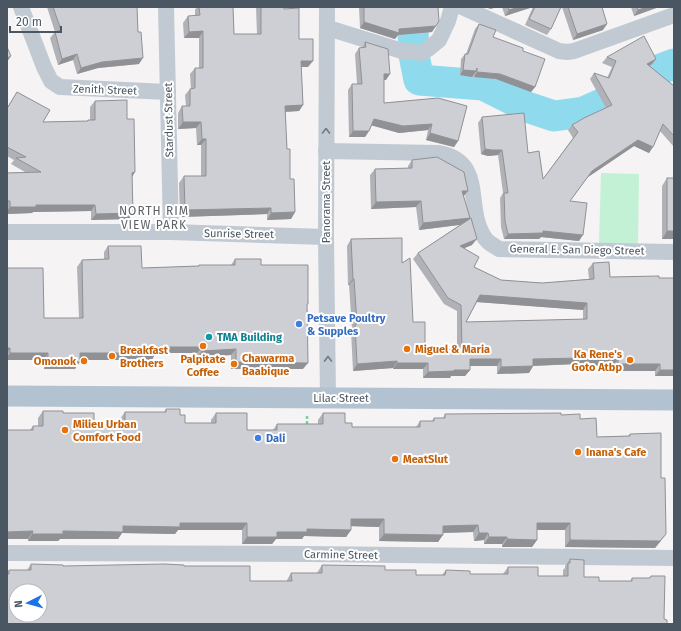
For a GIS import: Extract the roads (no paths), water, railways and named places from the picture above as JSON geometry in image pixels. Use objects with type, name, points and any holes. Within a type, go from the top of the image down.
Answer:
[{"type":"main road","name":"Lilac Street","points":[[7,396],[674,400]]},
{"type":"street","name":"Zenith Street","points":[[21,7],[44,67],[51,81],[60,87],[168,92]]},
{"type":"street","name":"Stardust Street","points":[[166,7],[171,232]]},
{"type":"street","name":"Panorama Street","points":[[327,7],[326,236],[328,398]]},
{"type":"street","points":[[328,28],[402,51],[421,53],[428,50],[439,40],[448,21],[452,7]]},
{"type":"street","points":[[462,7],[559,51],[567,52],[574,51],[674,15]]},
{"type":"street","name":"General E. San Diego Street","points":[[326,151],[438,153],[446,154],[460,161],[469,174],[472,182],[477,219],[482,235],[488,242],[499,249],[674,252]]},
{"type":"street","name":"Sunrise Street","points":[[7,232],[171,232],[326,236]]},
{"type":"street","name":"Carmine Street","points":[[7,553],[309,554],[674,558]]},
{"type":"waterway","points":[[412,7],[414,55],[419,80],[483,85],[527,107],[554,116],[584,112],[613,99],[647,74],[674,64]]},
{"type":"place","name":"Petsave Poultry & Supples","points":[[299,324]]},
{"type":"place","name":"TMA Building","points":[[209,337]]},
{"type":"place","name":"Palpitate Coffee","points":[[203,346]]},
{"type":"place","name":"Miguel & Maria","points":[[407,349]]},
{"type":"place","name":"Breakfast Brothers","points":[[112,356]]},
{"type":"place","name":"Ka Rene's Goto Atbp","points":[[630,360]]},
{"type":"place","name":"Omonok","points":[[84,361]]},
{"type":"place","name":"Chawarma Baabique","points":[[234,364]]},
{"type":"place","name":"Milieu Urban Comfort Food","points":[[65,430]]},
{"type":"place","name":"Dali","points":[[258,438]]},
{"type":"place","name":"Inana's Cafe","points":[[578,452]]},
{"type":"place","name":"MeatSlut","points":[[395,459]]},
{"type":"district","name":"NORTH RIM VIEW PARK","points":[[154,218]]}]
